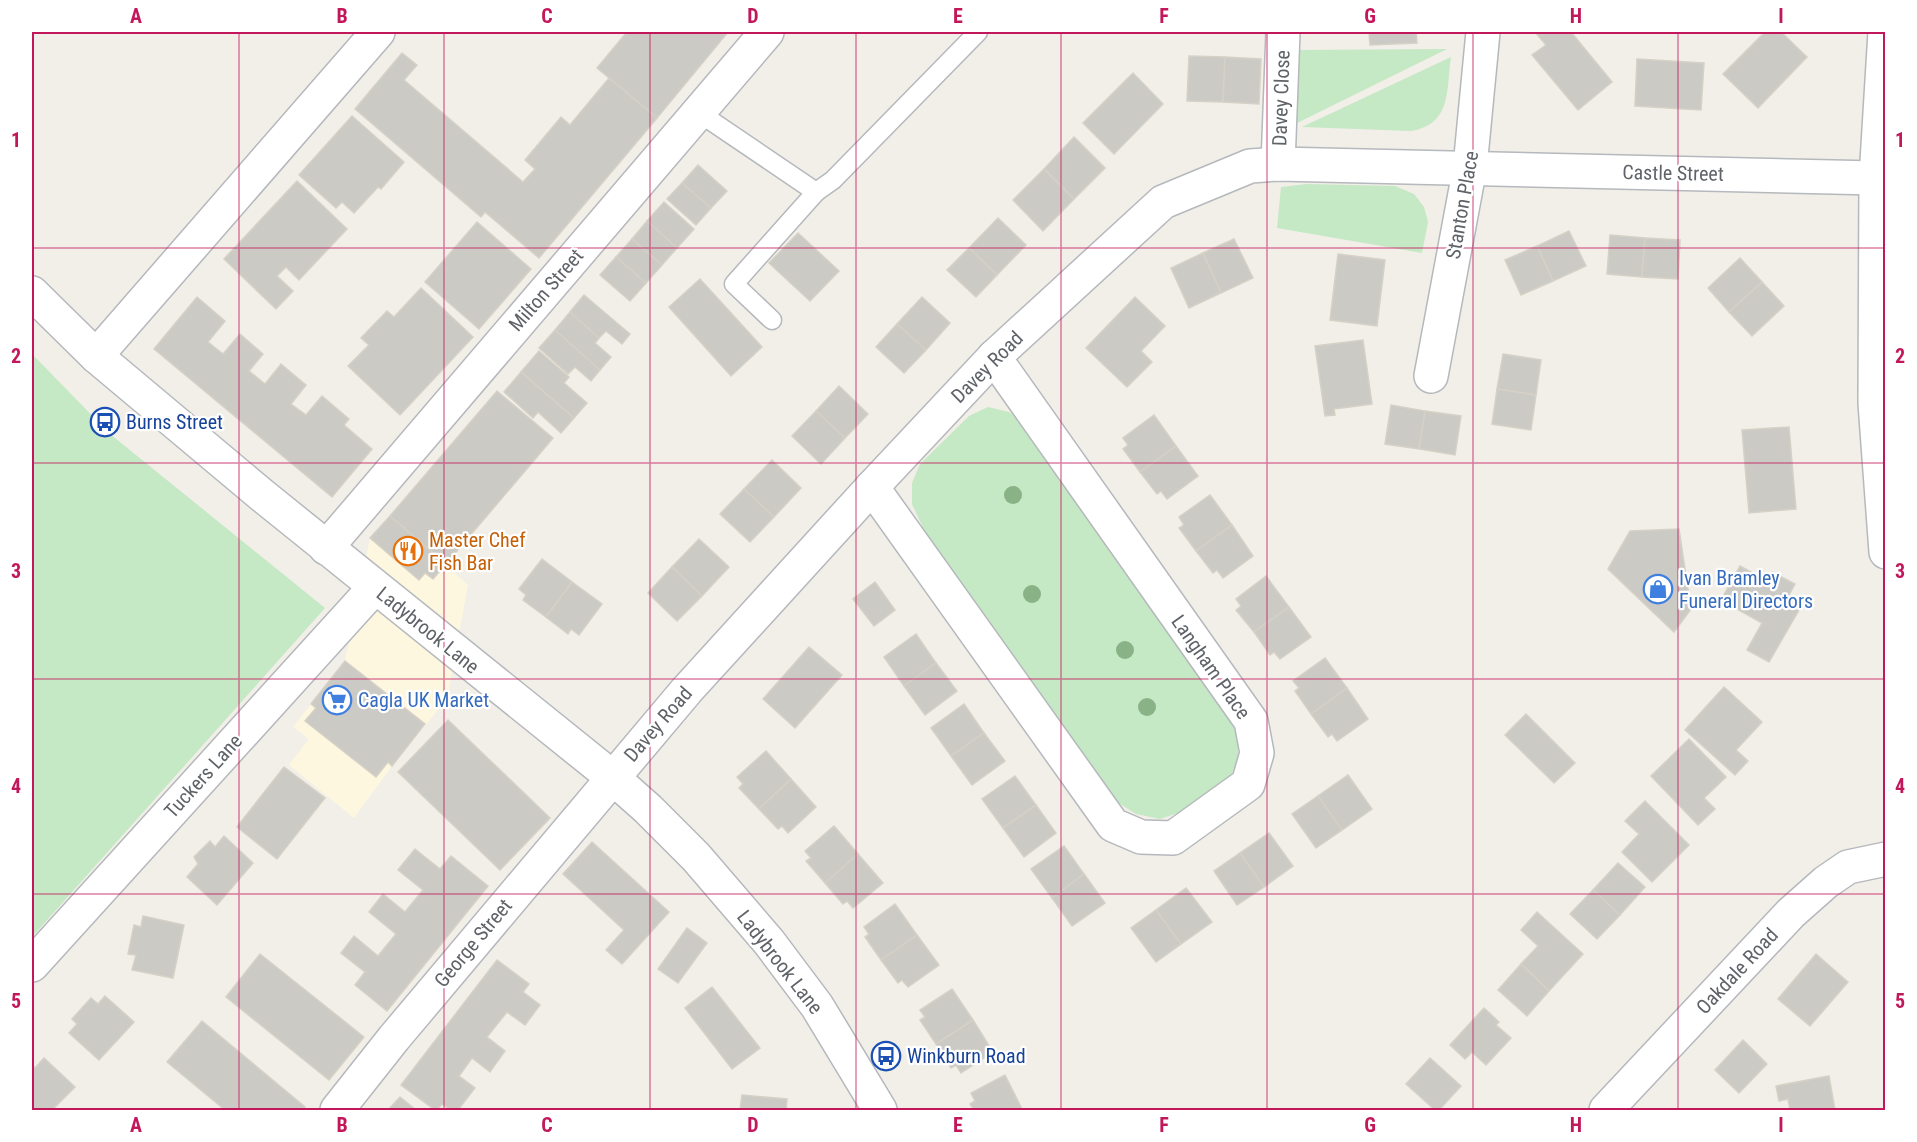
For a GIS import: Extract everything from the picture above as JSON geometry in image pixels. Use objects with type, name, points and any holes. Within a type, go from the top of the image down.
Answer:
[{"type":"street","points":[[96,356],[378,32]]},
{"type":"street","name":"Milton Street","points":[[326,548],[767,32]]},
{"type":"street","name":"Davey Close","points":[[1278,164],[1283,32]]},
{"type":"street","name":"Stanton Place","points":[[1431,376],[1470,168],[1483,32]]},
{"type":"street","points":[[1886,32],[1876,177],[1875,403],[1886,552]]},
{"type":"street","name":"Davey Road","points":[[612,777],[687,690],[994,357],[1163,202],[1250,166],[1278,164],[1470,168]]},
{"type":"street","name":"Castle Street","points":[[1470,168],[1876,177]]},
{"type":"street","name":"Ladybrook Lane","points":[[32,293],[96,356],[326,548],[612,777],[648,809],[696,856],[769,942],[817,1006],[880,1110]]},
{"type":"street","name":"Langham Place","points":[[872,487],[1113,825],[1141,837],[1173,838],[1248,784],[1257,753],[1251,721],[994,357]]},
{"type":"street","name":"Tuckers Lane","points":[[32,965],[375,587]]},
{"type":"street","name":"George Street","points":[[337,1110],[394,1038],[612,777]]},
{"type":"street","name":"Oakdale Road","points":[[1606,1110],[1791,913],[1848,867],[1886,859]]},
{"type":"lane","points":[[772,320],[734,284],[816,192],[833,180],[978,32]]},
{"type":"lane","points":[[698,112],[816,192]]},
{"type":"shaded area","points":[[390,516],[468,585],[447,699],[392,766],[354,818],[289,765],[309,739],[293,727],[345,661],[370,538]]},
{"type":"green space","points":[[1447,49],[1291,126],[1295,50]]},
{"type":"green space","points":[[1451,57],[1445,104],[1434,121],[1424,127],[1411,131],[1302,127]]},
{"type":"green space","points":[[1307,184],[1395,186],[1414,194],[1424,207],[1428,222],[1422,253],[1277,228],[1281,187]]},
{"type":"green space","points":[[32,354],[110,434],[325,608],[32,937]]},
{"type":"green space","points":[[988,407],[1009,412],[1028,426],[1226,708],[1238,735],[1238,757],[1231,776],[1181,812],[1160,819],[1136,814],[1117,802],[925,532],[912,504],[912,483],[920,464],[969,416]]},
{"type":"building","points":[[627,32],[728,32],[657,118],[597,68]]},
{"type":"building","points":[[1369,32],[1416,32],[1417,43],[1370,45]]},
{"type":"building","points":[[1535,32],[1571,32],[1612,82],[1578,110],[1532,55],[1546,45]]},
{"type":"building","points":[[1765,32],[1781,32],[1807,57],[1758,108],[1723,74]]},
{"type":"building","points":[[402,53],[417,65],[404,80],[523,182],[535,169],[525,160],[561,117],[570,125],[609,78],[657,118],[539,258],[485,212],[481,217],[355,109]]},
{"type":"building","points":[[1189,56],[1225,57],[1223,102],[1187,101]]},
{"type":"building","points":[[1225,57],[1261,59],[1259,104],[1223,102]]},
{"type":"building","points":[[1637,59],[1704,63],[1701,110],[1635,106]]},
{"type":"building","points":[[1133,73],[1163,104],[1114,154],[1083,123]]},
{"type":"building","points":[[352,116],[404,162],[381,189],[378,187],[354,213],[342,202],[336,208],[299,175]]},
{"type":"building","points":[[1074,137],[1105,168],[1074,199],[1044,169]]},
{"type":"building","points":[[698,165],[727,191],[711,208],[682,183]]},
{"type":"building","points":[[1044,169],[1074,199],[1043,231],[1013,200]]},
{"type":"building","points":[[297,181],[347,229],[299,280],[286,267],[277,276],[293,291],[276,309],[224,259]]},
{"type":"building","points":[[682,183],[711,208],[696,225],[667,199]]},
{"type":"building","points":[[664,202],[694,229],[677,248],[647,221]]},
{"type":"building","points":[[998,218],[1026,245],[997,275],[969,248]]},
{"type":"building","points":[[647,221],[677,248],[662,265],[632,239]]},
{"type":"building","points":[[477,222],[531,269],[479,329],[425,282]]},
{"type":"building","points":[[1569,231],[1586,266],[1553,281],[1537,246]]},
{"type":"building","points":[[798,233],[839,271],[810,301],[769,263]]},
{"type":"building","points":[[1610,235],[1645,238],[1642,277],[1607,274]]},
{"type":"building","points":[[1645,238],[1680,240],[1678,279],[1642,277]]},
{"type":"building","points":[[632,239],[662,265],[646,283],[616,257]]},
{"type":"building","points":[[1234,239],[1253,278],[1221,293],[1203,253]]},
{"type":"building","points":[[1537,246],[1553,281],[1521,295],[1505,260]]},
{"type":"building","points":[[969,248],[997,275],[976,297],[947,270]]},
{"type":"building","points":[[1203,253],[1221,293],[1189,308],[1171,268]]},
{"type":"building","points":[[1338,254],[1385,260],[1377,326],[1330,320]]},
{"type":"building","points":[[616,257],[646,283],[630,301],[600,275]]},
{"type":"building","points":[[1740,258],[1762,282],[1729,312],[1708,288]]},
{"type":"building","points":[[700,279],[762,347],[731,376],[669,307]]},
{"type":"building","points":[[1762,282],[1784,306],[1752,336],[1729,312]]},
{"type":"building","points":[[421,288],[473,337],[400,415],[348,366],[369,345],[361,338],[387,311],[394,317]]},
{"type":"building","points":[[584,295],[630,334],[622,344],[606,331],[599,338],[570,312]]},
{"type":"building","points":[[197,297],[225,321],[208,342],[223,354],[240,334],[263,354],[249,371],[265,384],[281,364],[306,385],[291,404],[306,415],[322,396],[349,419],[344,425],[372,449],[332,497],[154,349]]},
{"type":"building","points":[[922,297],[950,323],[926,350],[897,324]]},
{"type":"building","points":[[1135,297],[1165,326],[1141,351],[1152,362],[1127,387],[1086,348]]},
{"type":"building","points":[[570,312],[599,338],[595,343],[611,357],[600,370],[555,330]]},
{"type":"building","points":[[897,324],[926,350],[904,373],[876,347]]},
{"type":"building","points":[[555,330],[600,370],[591,381],[575,367],[568,374],[539,348]]},
{"type":"building","points":[[1363,340],[1372,404],[1334,409],[1335,415],[1325,416],[1315,346]]},
{"type":"building","points":[[539,351],[569,377],[564,383],[587,403],[574,418],[521,372]]},
{"type":"building","points":[[1503,354],[1541,360],[1536,395],[1497,389]]},
{"type":"building","points":[[521,372],[574,418],[561,433],[538,412],[533,418],[504,392]]},
{"type":"building","points":[[839,386],[868,414],[845,438],[816,411]]},
{"type":"building","points":[[1497,389],[1536,395],[1531,430],[1492,424]]},
{"type":"building","points":[[497,391],[553,438],[446,564],[390,516]]},
{"type":"building","points":[[1391,405],[1425,411],[1419,449],[1385,444]]},
{"type":"building","points":[[816,411],[845,438],[821,464],[792,436]]},
{"type":"building","points":[[1425,411],[1461,416],[1455,455],[1419,449]]},
{"type":"building","points":[[1154,415],[1176,446],[1140,472],[1123,449],[1128,445],[1123,438]]},
{"type":"building","points":[[1789,427],[1796,509],[1749,513],[1742,430]]},
{"type":"building","points":[[1176,446],[1198,476],[1167,499],[1161,491],[1157,494],[1140,472]]},
{"type":"building","points":[[772,460],[801,488],[774,517],[744,489]]},
{"type":"building","points":[[744,489],[774,517],[750,542],[720,514]]},
{"type":"building","points":[[1210,495],[1232,525],[1196,551],[1179,528],[1184,525],[1179,517]]},
{"type":"building","name":"Master Chef Fish Bar","points":[[390,516],[446,564],[433,579],[425,573],[419,580],[370,538]]},
{"type":"building","points":[[1232,525],[1253,556],[1223,578],[1217,570],[1213,573],[1196,551]]},
{"type":"building","name":"Ivan Bramley Funeral Directors","points":[[1679,529],[1691,609],[1674,632],[1608,569],[1630,531]]},
{"type":"building","points":[[699,539],[729,567],[702,596],[672,567]]},
{"type":"building","points":[[542,559],[572,582],[546,617],[523,600],[526,595],[519,589]]},
{"type":"building","points":[[1740,566],[1767,581],[1772,572],[1795,584],[1789,595],[1803,603],[1769,662],[1747,650],[1762,623],[1721,600]]},
{"type":"building","points":[[672,567],[702,596],[677,621],[648,593]]},
{"type":"building","points":[[1266,576],[1289,607],[1254,632],[1236,610],[1241,606],[1236,599]]},
{"type":"building","points":[[572,582],[602,604],[579,635],[571,629],[568,634],[546,617]]},
{"type":"building","points":[[875,582],[895,610],[874,626],[853,599]]},
{"type":"building","points":[[1289,607],[1311,637],[1280,659],[1274,652],[1270,655],[1254,632]]},
{"type":"building","points":[[916,634],[936,663],[904,686],[884,657]]},
{"type":"building","points":[[809,647],[842,675],[795,728],[763,699]]},
{"type":"building","points":[[1325,658],[1347,688],[1311,714],[1295,691],[1299,688],[1293,681]]},
{"type":"building","points":[[345,661],[425,724],[392,766],[388,762],[376,777],[305,721],[316,708],[311,704]]},
{"type":"building","points":[[936,663],[957,691],[925,715],[904,686]]},
{"type":"building","points":[[1724,687],[1762,722],[1736,750],[1748,761],[1735,775],[1685,730]]},
{"type":"building","points":[[1347,688],[1368,719],[1337,741],[1332,734],[1328,737],[1311,714]]},
{"type":"building","points":[[964,704],[984,733],[951,756],[931,728]]},
{"type":"building","points":[[1526,714],[1575,763],[1554,783],[1505,735]]},
{"type":"building","points":[[448,720],[550,818],[500,870],[398,772]]},
{"type":"building","points":[[984,733],[1005,761],[972,785],[951,756]]},
{"type":"building","points":[[1689,739],[1726,777],[1704,798],[1715,809],[1698,825],[1651,776]]},
{"type":"building","points":[[766,751],[791,779],[759,809],[739,788],[743,784],[737,777]]},
{"type":"building","points":[[284,767],[325,798],[277,859],[237,827]]},
{"type":"building","points":[[1348,775],[1372,809],[1342,830],[1318,796]]},
{"type":"building","points":[[1015,776],[1036,805],[1003,828],[982,799]]},
{"type":"building","points":[[791,779],[816,807],[788,833],[782,826],[778,829],[759,809]]},
{"type":"building","points":[[1318,796],[1342,830],[1316,848],[1292,814]]},
{"type":"building","points":[[1645,801],[1689,845],[1652,882],[1622,852],[1639,834],[1625,821]]},
{"type":"building","points":[[1036,805],[1056,833],[1024,857],[1003,828]]},
{"type":"building","points":[[834,826],[858,854],[825,883],[806,861],[811,858],[805,851]]},
{"type":"building","points":[[1269,833],[1293,866],[1264,887],[1240,853]]},
{"type":"building","points":[[224,836],[253,863],[217,905],[187,877],[198,864],[194,857],[210,841],[215,847]]},
{"type":"building","points":[[592,842],[669,912],[622,964],[606,950],[624,930],[563,874]]},
{"type":"building","points":[[1064,846],[1084,874],[1052,898],[1031,869]]},
{"type":"building","points":[[415,849],[440,869],[451,856],[488,886],[387,1011],[355,985],[365,972],[341,953],[354,936],[378,956],[396,934],[369,912],[383,894],[405,912],[423,890],[398,870]]},
{"type":"building","points":[[1240,853],[1264,887],[1237,905],[1214,871]]},
{"type":"building","points":[[858,854],[883,883],[853,908],[847,901],[843,904],[825,883]]},
{"type":"building","points":[[1618,863],[1645,887],[1620,915],[1593,890]]},
{"type":"building","points":[[1084,874],[1105,903],[1072,926],[1052,898]]},
{"type":"building","points":[[1186,888],[1212,922],[1181,944],[1156,910]]},
{"type":"building","points":[[1593,890],[1620,915],[1597,939],[1570,914]]},
{"type":"building","points":[[895,904],[917,935],[881,960],[865,937],[869,934],[864,927]]},
{"type":"building","points":[[1156,910],[1181,944],[1156,962],[1131,928]]},
{"type":"building","points":[[1537,912],[1583,954],[1549,991],[1521,964],[1538,946],[1521,930]]},
{"type":"building","points":[[143,916],[184,925],[173,978],[132,970],[136,955],[128,954],[134,925],[141,927]]},
{"type":"building","points":[[687,928],[707,943],[678,983],[658,969]]},
{"type":"building","points":[[917,935],[939,965],[908,987],[902,980],[898,983],[881,960]]},
{"type":"building","points":[[260,954],[364,1037],[329,1080],[226,997]]},
{"type":"building","points":[[1816,954],[1848,982],[1810,1026],[1778,999]]},
{"type":"building","points":[[497,960],[529,984],[523,992],[540,1005],[525,1025],[507,1012],[487,1037],[505,1051],[490,1072],[472,1058],[459,1076],[475,1088],[458,1110],[451,1110],[442,1104],[435,1110],[401,1085]]},
{"type":"building","points":[[1521,964],[1549,991],[1527,1016],[1498,990]]},
{"type":"building","points":[[712,987],[760,1048],[732,1069],[685,1008]]},
{"type":"building","points":[[952,989],[973,1020],[936,1044],[920,1020],[925,1017],[920,1010]]},
{"type":"building","points":[[105,996],[134,1022],[99,1060],[69,1033],[77,1024],[72,1019],[91,998],[98,1004]]},
{"type":"building","points":[[1484,1008],[1499,1022],[1496,1025],[1511,1038],[1486,1065],[1472,1052],[1465,1059],[1450,1045]]},
{"type":"building","points":[[973,1020],[993,1052],[961,1073],[956,1065],[951,1068],[936,1044]]},
{"type":"building","points":[[202,1021],[305,1107],[303,1110],[225,1110],[167,1062]]},
{"type":"building","points":[[1743,1040],[1767,1064],[1739,1093],[1715,1070]]},
{"type":"building","points":[[44,1058],[75,1087],[52,1110],[32,1110],[32,1065],[35,1068]]},
{"type":"building","points":[[1430,1058],[1461,1086],[1439,1110],[1435,1110],[1406,1084]]},
{"type":"building","points":[[1005,1075],[1022,1109],[974,1110],[970,1104],[975,1101],[971,1093]]},
{"type":"building","points":[[1829,1076],[1835,1110],[1790,1110],[1788,1099],[1779,1101],[1776,1086]]},
{"type":"building","points":[[742,1095],[787,1099],[786,1110],[740,1110]]},
{"type":"building","points":[[400,1097],[416,1110],[388,1110]]},
{"type":"place","name":"Burns Street","points":[[105,422]]},
{"type":"place","name":"Master Chef Fish Bar","points":[[408,551]]},
{"type":"place","name":"Ivan Bramley Funeral Directors","points":[[1658,589]]},
{"type":"place","name":"Cagla UK Market","points":[[337,700]]},
{"type":"place","name":"Winkburn Road","points":[[886,1056]]}]
